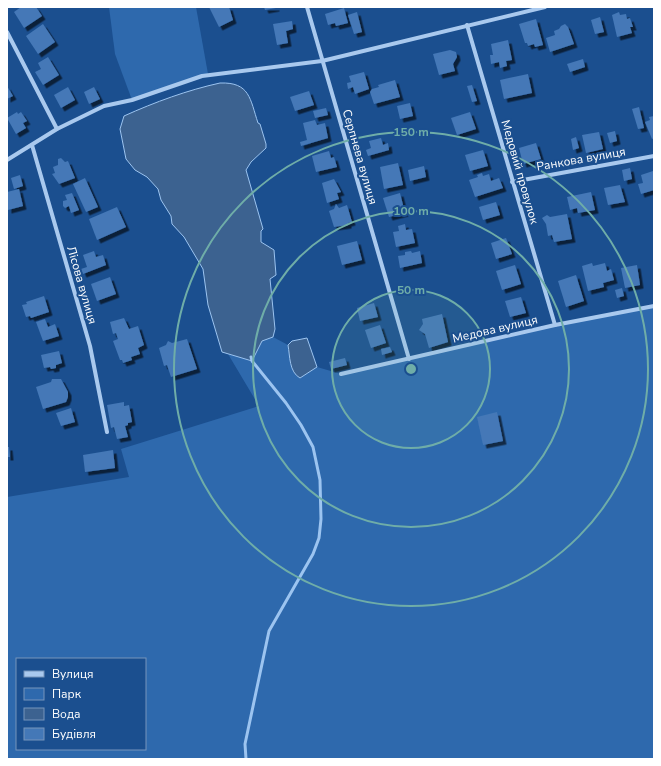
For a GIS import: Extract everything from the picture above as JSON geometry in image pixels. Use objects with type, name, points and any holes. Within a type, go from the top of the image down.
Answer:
[{"type":"street","name":"Серпнева вулиця","points":[[307,7],[409,359]]},
{"type":"street","points":[[7,160],[57,129],[104,106],[132,100],[202,76],[322,61],[545,7]]},
{"type":"street","name":"Медовий провулок","points":[[467,25],[555,325]]},
{"type":"street","points":[[7,32],[57,129]]},
{"type":"street","name":"Лісова вулиця","points":[[32,145],[90,346],[107,432]]},
{"type":"street","name":"Ранкова вулиця","points":[[512,182],[654,156]]},
{"type":"street","name":"Медова вулиця","points":[[341,374],[555,325],[654,306]]},
{"type":"green space","points":[[109,7],[196,7],[208,74],[132,100],[115,54]]},
{"type":"green space","points":[[654,306],[654,759],[7,759],[7,497],[129,477],[121,449],[259,406],[228,354],[252,360],[262,341],[273,337],[288,345],[293,371],[300,378],[317,367],[341,374],[555,325]]},
{"type":"water","points":[[220,83],[237,85],[247,94],[258,123],[260,124],[266,144],[266,148],[251,162],[246,170],[263,229],[261,231],[261,242],[274,250],[276,275],[270,279],[275,329],[273,337],[262,341],[252,361],[222,352],[208,305],[203,269],[184,237],[172,224],[171,216],[161,200],[158,189],[147,177],[135,170],[126,159],[120,129],[124,116],[172,97]]},
{"type":"water","points":[[307,338],[317,367],[300,378],[296,375],[292,368],[288,345],[292,341]]},
{"type":"building","points":[[21,7],[36,7],[42,16],[24,28],[14,12]]},
{"type":"building","points":[[209,7],[229,7],[233,20],[219,27]]},
{"type":"building","points":[[264,7],[276,7],[276,8],[265,10]]},
{"type":"building","points":[[344,8],[348,23],[336,26],[335,23],[328,25],[325,14]]},
{"type":"building","points":[[357,12],[362,32],[354,34],[348,15]]},
{"type":"building","points":[[619,12],[620,15],[626,14],[627,19],[630,18],[633,27],[630,27],[632,33],[617,37],[612,15]]},
{"type":"building","points":[[600,17],[604,32],[595,34],[591,20]]},
{"type":"building","points":[[536,19],[543,45],[535,47],[534,44],[528,46],[527,43],[525,43],[519,24]]},
{"type":"building","points":[[292,21],[293,29],[286,31],[288,43],[277,45],[273,24]]},
{"type":"building","points":[[43,24],[55,42],[38,54],[26,36]]},
{"type":"building","points":[[565,24],[568,27],[574,44],[550,52],[546,38],[555,35],[554,31]]},
{"type":"building","points":[[508,40],[512,60],[506,61],[507,66],[500,68],[499,62],[491,64],[490,55],[493,55],[491,44]]},
{"type":"building","points":[[450,50],[456,52],[457,57],[453,64],[455,71],[439,75],[433,54]]},
{"type":"building","points":[[48,57],[59,75],[43,85],[35,72],[41,69],[38,63]]},
{"type":"building","points":[[583,59],[585,67],[570,72],[567,64]]},
{"type":"building","points":[[364,72],[369,89],[355,94],[353,87],[348,89],[347,83],[351,82],[349,76]]},
{"type":"building","points":[[528,74],[532,93],[504,99],[500,80]]},
{"type":"building","points":[[395,80],[400,97],[374,104],[370,92],[372,89],[379,87],[378,85]]},
{"type":"building","points":[[472,85],[477,101],[472,102],[467,86]]},
{"type":"building","points":[[7,86],[13,96],[7,99]]},
{"type":"building","points":[[68,87],[75,100],[61,108],[54,95]]},
{"type":"building","points":[[94,87],[100,99],[89,104],[84,92]]},
{"type":"building","points":[[309,91],[314,105],[295,111],[290,97]]},
{"type":"building","points":[[410,103],[413,116],[400,119],[397,106]]},
{"type":"building","points":[[639,107],[644,128],[638,129],[632,109]]},
{"type":"building","points":[[326,108],[328,115],[315,118],[313,111]]},
{"type":"building","points":[[17,112],[18,114],[21,112],[27,121],[23,123],[26,128],[16,134],[7,118]]},
{"type":"building","points":[[470,112],[476,129],[457,135],[451,118]]},
{"type":"building","points":[[654,116],[654,138],[652,139],[645,122],[650,120],[649,117]]},
{"type":"building","points":[[315,120],[317,125],[325,123],[328,138],[301,146],[300,142],[307,140],[303,123]]},
{"type":"building","points":[[615,131],[617,141],[610,143],[607,133]]},
{"type":"building","points":[[599,132],[603,149],[586,153],[582,135]]},
{"type":"building","points":[[576,137],[579,148],[573,150],[571,139]]},
{"type":"building","points":[[381,138],[383,145],[388,143],[389,150],[368,156],[366,150],[371,148],[369,141]]},
{"type":"building","points":[[536,143],[541,159],[523,164],[519,148]]},
{"type":"building","points":[[483,150],[488,166],[470,171],[465,155]]},
{"type":"building","points":[[329,151],[331,158],[334,157],[337,167],[316,172],[312,156]]},
{"type":"building","points":[[61,158],[65,162],[68,161],[75,178],[59,184],[52,174],[55,173],[53,167],[58,165],[58,159]]},
{"type":"building","points":[[398,163],[403,185],[384,189],[380,167]]},
{"type":"building","points":[[424,166],[426,177],[410,181],[408,170]]},
{"type":"building","points":[[630,168],[632,179],[624,181],[622,170]]},
{"type":"building","points":[[653,171],[654,190],[641,194],[638,184],[643,183],[641,175]]},
{"type":"building","points":[[482,173],[483,176],[489,174],[491,181],[499,178],[503,188],[475,197],[469,180],[478,177],[477,175]]},
{"type":"building","points":[[20,175],[23,186],[14,189],[11,178]]},
{"type":"building","points":[[85,178],[98,207],[86,212],[73,184]]},
{"type":"building","points":[[334,179],[341,192],[337,193],[339,199],[327,203],[322,183]]},
{"type":"building","points":[[620,185],[625,202],[608,205],[604,188]]},
{"type":"building","points":[[19,189],[23,206],[8,210],[7,192]]},
{"type":"building","points":[[591,192],[595,210],[578,213],[577,208],[570,210],[567,197]]},
{"type":"building","points":[[72,193],[79,210],[71,213],[69,206],[65,208],[63,206],[63,201],[67,200],[65,195]]},
{"type":"building","points":[[400,193],[405,213],[389,217],[383,198]]},
{"type":"building","points":[[496,202],[500,215],[483,220],[479,207]]},
{"type":"building","points":[[336,204],[339,208],[347,205],[352,222],[348,223],[348,225],[334,227],[329,211],[334,209]]},
{"type":"building","points":[[117,207],[126,227],[97,240],[89,219]]},
{"type":"building","points":[[567,214],[572,239],[554,242],[552,235],[548,236],[546,224],[542,218],[547,215],[550,217]]},
{"type":"building","points":[[405,224],[406,230],[412,229],[415,243],[396,247],[393,232],[399,231],[398,226]]},
{"type":"building","points":[[506,238],[512,254],[496,259],[491,243]]},
{"type":"building","points":[[357,241],[362,260],[342,265],[337,246]]},
{"type":"building","points":[[94,251],[96,257],[103,255],[106,265],[83,274],[81,269],[87,267],[83,255]]},
{"type":"building","points":[[411,251],[412,253],[420,251],[422,263],[400,268],[398,256],[405,255],[405,252]]},
{"type":"building","points":[[592,263],[593,266],[605,263],[607,271],[611,269],[614,280],[603,283],[604,287],[588,291],[582,266]]},
{"type":"building","points":[[515,265],[521,284],[502,290],[496,271]]},
{"type":"building","points":[[637,265],[640,285],[625,288],[621,268]]},
{"type":"building","points":[[576,275],[584,301],[566,307],[558,281]]},
{"type":"building","points":[[110,277],[116,294],[97,301],[91,284]]},
{"type":"building","points":[[622,288],[624,296],[617,298],[615,290]]},
{"type":"building","points":[[44,296],[49,312],[31,318],[30,316],[26,317],[22,305],[27,304],[26,302]]},
{"type":"building","points":[[521,297],[526,313],[510,317],[505,301]]},
{"type":"building","points":[[374,303],[378,317],[360,321],[357,308]]},
{"type":"building","points":[[442,314],[448,342],[429,348],[425,334],[419,330],[423,324],[422,319]]},
{"type":"building","points":[[124,318],[129,329],[138,326],[144,345],[138,348],[140,354],[131,357],[132,360],[123,363],[122,360],[120,360],[113,341],[118,339],[116,333],[113,334],[110,322]]},
{"type":"building","points":[[45,319],[48,327],[55,324],[59,336],[43,341],[36,322]]},
{"type":"building","points":[[380,325],[386,343],[371,348],[365,330]]},
{"type":"building","points":[[187,339],[197,369],[171,377],[167,365],[164,366],[159,348],[166,345],[168,341],[172,343]]},
{"type":"building","points":[[390,347],[392,352],[382,355],[381,349]]},
{"type":"building","points":[[59,351],[62,363],[56,365],[56,368],[44,368],[41,355]]},
{"type":"building","points":[[345,358],[347,365],[331,369],[329,362]]},
{"type":"building","points":[[52,379],[61,379],[68,392],[68,397],[66,402],[43,409],[36,387],[51,382]]},
{"type":"building","points":[[124,402],[124,406],[129,405],[132,422],[125,426],[128,437],[117,439],[114,427],[111,428],[107,405]]},
{"type":"building","points":[[71,408],[75,422],[61,426],[56,413]]},
{"type":"building","points":[[497,412],[503,441],[483,445],[477,417]]},
{"type":"building","points":[[7,447],[9,447],[10,457],[7,457]]},
{"type":"building","points":[[113,450],[115,468],[85,472],[83,455]]},
{"type":"waterway","points":[[246,759],[245,744],[269,631],[313,554],[319,538],[321,519],[320,480],[313,447],[301,425],[286,403],[252,361],[251,357]]}]
